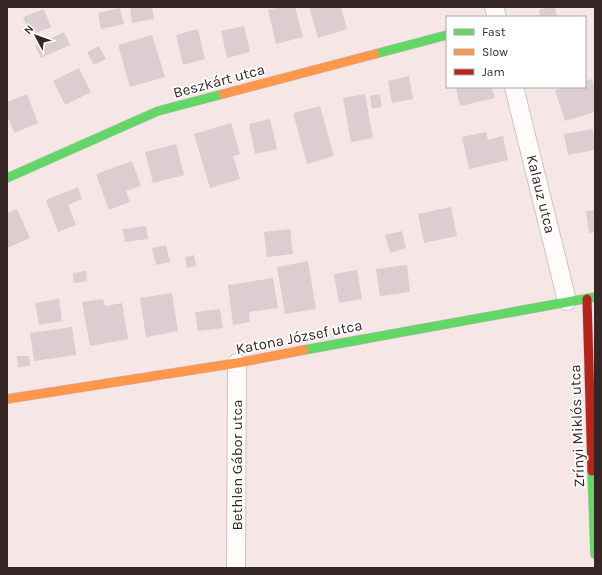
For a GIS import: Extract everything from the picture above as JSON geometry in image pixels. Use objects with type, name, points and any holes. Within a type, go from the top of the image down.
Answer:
[{"type":"street","name":"Beszkárt utca","points":[[7,178],[158,111],[446,35]]},
{"type":"street","name":"Kalauz utca","points":[[514,88],[567,301]]},
{"type":"street","name":"Katona József utca","points":[[7,399],[237,363],[567,301],[591,298]]},
{"type":"street","name":"Zrínyi Miklós utca","points":[[591,298],[595,554]]},
{"type":"street","name":"Bethlen Gábor utca","points":[[236,568],[237,363]]},
{"type":"building","points":[[130,7],[152,7],[154,19],[132,23]]},
{"type":"building","points":[[280,7],[295,7],[303,37],[276,44],[268,10]]},
{"type":"building","points":[[309,7],[341,7],[347,29],[318,38]]},
{"type":"building","points":[[555,7],[557,16],[540,16],[539,10]]},
{"type":"building","points":[[120,8],[124,24],[101,29],[98,13]]},
{"type":"building","points":[[44,9],[51,27],[30,35],[23,17]]},
{"type":"building","points":[[244,26],[250,52],[227,58],[221,31]]},
{"type":"building","points":[[198,29],[205,59],[183,65],[176,35]]},
{"type":"building","points":[[64,32],[70,45],[41,58],[35,46]]},
{"type":"building","points":[[152,35],[165,77],[130,87],[118,45]]},
{"type":"building","points":[[99,46],[106,59],[94,65],[87,52]]},
{"type":"building","points":[[79,68],[91,92],[65,105],[53,81]]},
{"type":"building","points":[[409,76],[413,99],[392,103],[388,81]]},
{"type":"building","points":[[592,79],[595,88],[595,112],[565,121],[555,90],[562,88],[586,88],[586,81]]},
{"type":"building","points":[[456,88],[492,88],[495,98],[460,106]]},
{"type":"building","points":[[27,94],[38,123],[14,133],[7,115],[7,102]]},
{"type":"building","points":[[365,94],[373,138],[351,142],[343,98]]},
{"type":"building","points":[[380,94],[382,107],[372,109],[370,96]]},
{"type":"building","points":[[320,106],[334,156],[307,164],[293,113]]},
{"type":"building","points":[[270,119],[277,149],[255,154],[249,124]]},
{"type":"building","points":[[231,123],[240,154],[233,156],[240,179],[210,188],[194,134]]},
{"type":"building","points":[[593,129],[595,150],[568,155],[564,134]]},
{"type":"building","points":[[486,132],[488,140],[503,136],[508,160],[469,169],[462,137]]},
{"type":"building","points":[[176,144],[184,175],[153,183],[145,152]]},
{"type":"building","points":[[132,161],[141,186],[126,191],[130,202],[109,210],[96,174]]},
{"type":"building","points":[[78,187],[82,199],[68,205],[76,225],[58,232],[46,200]]},
{"type":"building","points":[[451,207],[457,236],[424,243],[418,214]]},
{"type":"building","points":[[17,209],[30,238],[7,248],[7,213]]},
{"type":"building","points":[[595,210],[595,232],[589,233],[586,211]]},
{"type":"building","points":[[146,226],[148,239],[125,242],[123,229]]},
{"type":"building","points":[[290,229],[293,254],[267,257],[264,232]]},
{"type":"building","points":[[402,231],[406,248],[390,253],[385,235]]},
{"type":"building","points":[[166,245],[170,262],[156,265],[152,248]]},
{"type":"building","points":[[194,255],[196,266],[187,268],[185,257]]},
{"type":"building","points":[[308,261],[316,309],[285,314],[277,267]]},
{"type":"building","points":[[407,265],[410,292],[380,296],[376,269]]},
{"type":"building","points":[[357,270],[362,299],[339,303],[334,274]]},
{"type":"building","points":[[86,271],[87,281],[74,283],[73,273]]},
{"type":"building","points":[[273,278],[278,308],[249,312],[250,322],[233,325],[228,285]]},
{"type":"building","points":[[172,293],[178,331],[146,337],[140,298]]},
{"type":"building","points":[[59,299],[62,321],[39,325],[35,303]]},
{"type":"building","points":[[103,299],[105,306],[122,303],[128,339],[90,346],[82,302]]},
{"type":"building","points":[[220,309],[223,328],[198,331],[195,312]]},
{"type":"building","points":[[72,327],[76,355],[34,361],[30,333]]},
{"type":"building","points":[[17,356],[29,356],[30,366],[18,367]]},
{"type":"traffic: fast","points":[[375,54],[446,35]]},
{"type":"traffic: fast","points":[[7,178],[158,111],[223,94]]},
{"type":"traffic: fast","points":[[304,350],[595,297]]},
{"type":"traffic: fast","points":[[592,471],[595,554]]},
{"type":"traffic: slow","points":[[223,94],[375,54]]},
{"type":"traffic: slow","points":[[7,399],[237,363],[304,350]]},
{"type":"traffic: jam","points":[[587,299],[592,471]]}]
